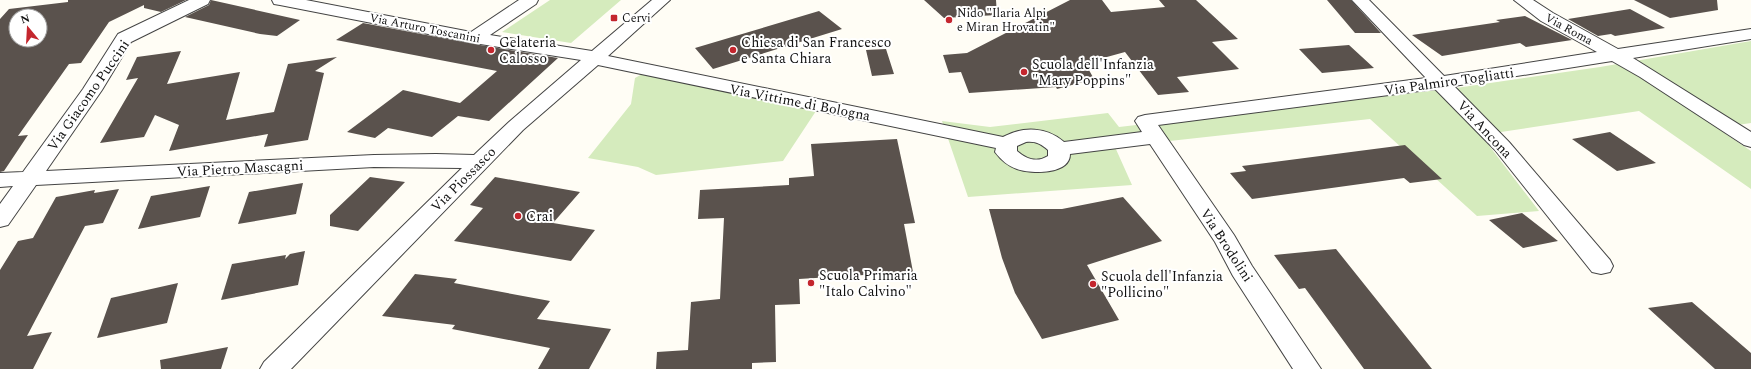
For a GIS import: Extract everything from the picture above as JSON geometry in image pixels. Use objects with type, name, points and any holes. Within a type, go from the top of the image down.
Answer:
[{"type":"street","name":"Via Giacomo Puccini","points":[[0,220],[28,178],[92,90],[124,38],[202,0]]},
{"type":"street","name":"Via Arturo Toscanini","points":[[280,0],[474,38],[594,57]]},
{"type":"street","points":[[474,38],[530,0]]},
{"type":"street","name":"Via Piossasco","points":[[274,369],[516,126],[594,57],[662,0]]},
{"type":"street","name":"Via Ancona","points":[[1360,0],[1442,82],[1502,146],[1601,266]]},
{"type":"street","name":"Via Roma","points":[[1522,0],[1547,17],[1617,55],[1751,141]]},
{"type":"street","name":"Via Palmiro Togliatti","points":[[1150,129],[1751,34]]},
{"type":"street","name":"Via Vittime di Bologna","points":[[594,57],[608,62],[1007,144]]},
{"type":"street","points":[[1060,149],[1150,129]]},
{"type":"street","name":"Via Brodolini","points":[[1150,129],[1226,241],[1242,270],[1307,369]]},
{"type":"street","points":[[1028,135],[1047,138],[1060,149],[1058,158],[1052,164],[1040,167],[1024,166],[1014,161],[1006,152],[1007,144],[1013,138],[1028,135]]},
{"type":"street","name":"Via Pietro Mascagni","points":[[0,180],[374,161],[436,160],[479,162]]},
{"type":"green space","points":[[550,0],[621,0],[571,43],[502,32]]},
{"type":"green space","points":[[1751,41],[1751,123],[1717,128],[1751,151],[1751,189],[1639,111],[1481,135],[1539,211],[1477,216],[1370,119],[1115,147],[1132,185],[968,197],[942,121],[990,127],[1108,113],[1119,127],[1456,88],[1600,67]]},
{"type":"green space","points":[[644,73],[816,111],[783,161],[656,175],[638,167],[588,158],[631,104],[635,78]]},
{"type":"building","points":[[68,0],[186,0],[161,12],[144,8],[144,5],[109,22],[81,63],[69,64],[18,136],[28,135],[4,171],[0,172],[0,19],[8,10],[8,48],[48,48],[48,8],[17,8],[68,2]]},
{"type":"building","points":[[211,0],[300,20],[277,36],[260,34],[185,17],[209,5]]},
{"type":"building","points":[[924,0],[996,0],[997,15],[944,18]]},
{"type":"building","points":[[1070,0],[1102,0],[1111,12],[1165,7],[1159,0],[1196,0],[1238,39],[1212,42],[1239,69],[1177,77],[1189,92],[1158,95],[1125,52],[1085,63],[1094,79],[1057,89],[1056,87],[969,93],[961,72],[949,73],[943,55],[967,53]]},
{"type":"building","points":[[1327,0],[1351,0],[1381,33],[1355,33]]},
{"type":"building","points":[[1634,0],[1717,0],[1718,10],[1670,18]]},
{"type":"building","points":[[1630,9],[1665,28],[1615,36],[1611,34],[1598,36],[1568,19]]},
{"type":"building","points":[[819,11],[842,29],[713,69],[695,48]]},
{"type":"building","points":[[1525,16],[1572,40],[1526,47],[1520,43],[1442,56],[1412,35],[1500,22],[1496,20]]},
{"type":"building","points":[[363,23],[558,58],[489,121],[458,116],[432,137],[388,128],[375,138],[347,132],[403,90],[460,103],[497,71],[336,40]]},
{"type":"building","points":[[1349,45],[1374,68],[1322,73],[1299,49]]},
{"type":"building","points":[[886,49],[894,74],[872,76],[866,50]]},
{"type":"building","points":[[181,51],[167,84],[240,72],[226,120],[274,112],[288,64],[337,57],[315,71],[324,73],[308,140],[264,147],[268,134],[169,151],[179,125],[155,115],[144,137],[100,143],[138,78],[126,80],[137,57]]},
{"type":"building","points":[[1610,132],[1656,163],[1617,171],[1572,139]]},
{"type":"building","points":[[897,139],[915,223],[904,224],[913,272],[799,279],[800,304],[775,305],[776,362],[752,363],[752,369],[656,369],[657,352],[688,350],[691,302],[720,299],[724,218],[698,219],[700,190],[789,185],[789,178],[814,176],[811,144]]},
{"type":"building","points":[[1405,145],[1442,179],[1410,183],[1404,178],[1252,199],[1230,173],[1246,171],[1242,166]]},
{"type":"building","points":[[370,177],[405,182],[358,231],[330,226],[330,215]]},
{"type":"building","name":"Crai","points":[[495,177],[580,192],[553,223],[595,230],[571,261],[454,241],[483,208],[470,205]]},
{"type":"building","points":[[303,183],[296,214],[238,224],[249,192]]},
{"type":"building","points":[[210,186],[200,217],[138,229],[151,196]]},
{"type":"building","points":[[119,189],[103,223],[85,226],[27,336],[52,332],[33,369],[0,369],[0,270],[18,241],[33,238],[56,197],[95,190],[94,193]]},
{"type":"building","points":[[1123,197],[1162,241],[1087,265],[1119,320],[1042,339],[1015,293],[1002,258],[989,209],[1062,209]]},
{"type":"building","points":[[1522,213],[1558,241],[1523,248],[1489,220]]},
{"type":"building","points":[[1336,249],[1432,369],[1364,369],[1305,288],[1299,289],[1274,255]]},
{"type":"building","points":[[305,251],[298,285],[221,300],[232,264],[286,255],[285,259],[290,254]]},
{"type":"building","points":[[415,274],[457,279],[454,283],[550,301],[537,319],[611,329],[589,369],[538,369],[550,348],[452,329],[455,325],[382,316]]},
{"type":"building","points":[[178,283],[167,323],[97,338],[111,298]]},
{"type":"building","points":[[1692,302],[1751,353],[1751,369],[1715,369],[1648,308]]},
{"type":"building","points":[[228,347],[221,369],[161,369],[160,360]]},
{"type":"place","name":"Cervi","points":[[614,18]]},
{"type":"place","name":"Nido \"Ilaria Alpi e Miran Hrovatin\"","points":[[949,20]]},
{"type":"place","name":"Gelateria Calosso","points":[[491,50]]},
{"type":"place","name":"Chiesa di San Francesco e Santa Chiara","points":[[733,50]]},
{"type":"place","name":"Scuola dell'Infanzia \"Mary Poppins\"","points":[[1024,72]]},
{"type":"place","name":"Crai","points":[[518,216]]},
{"type":"place","name":"Scuola Primaria \"Italo Calvino\"","points":[[811,283]]},
{"type":"place","name":"Scuola dell'Infanzia \"Pollicino\"","points":[[1093,284]]}]
